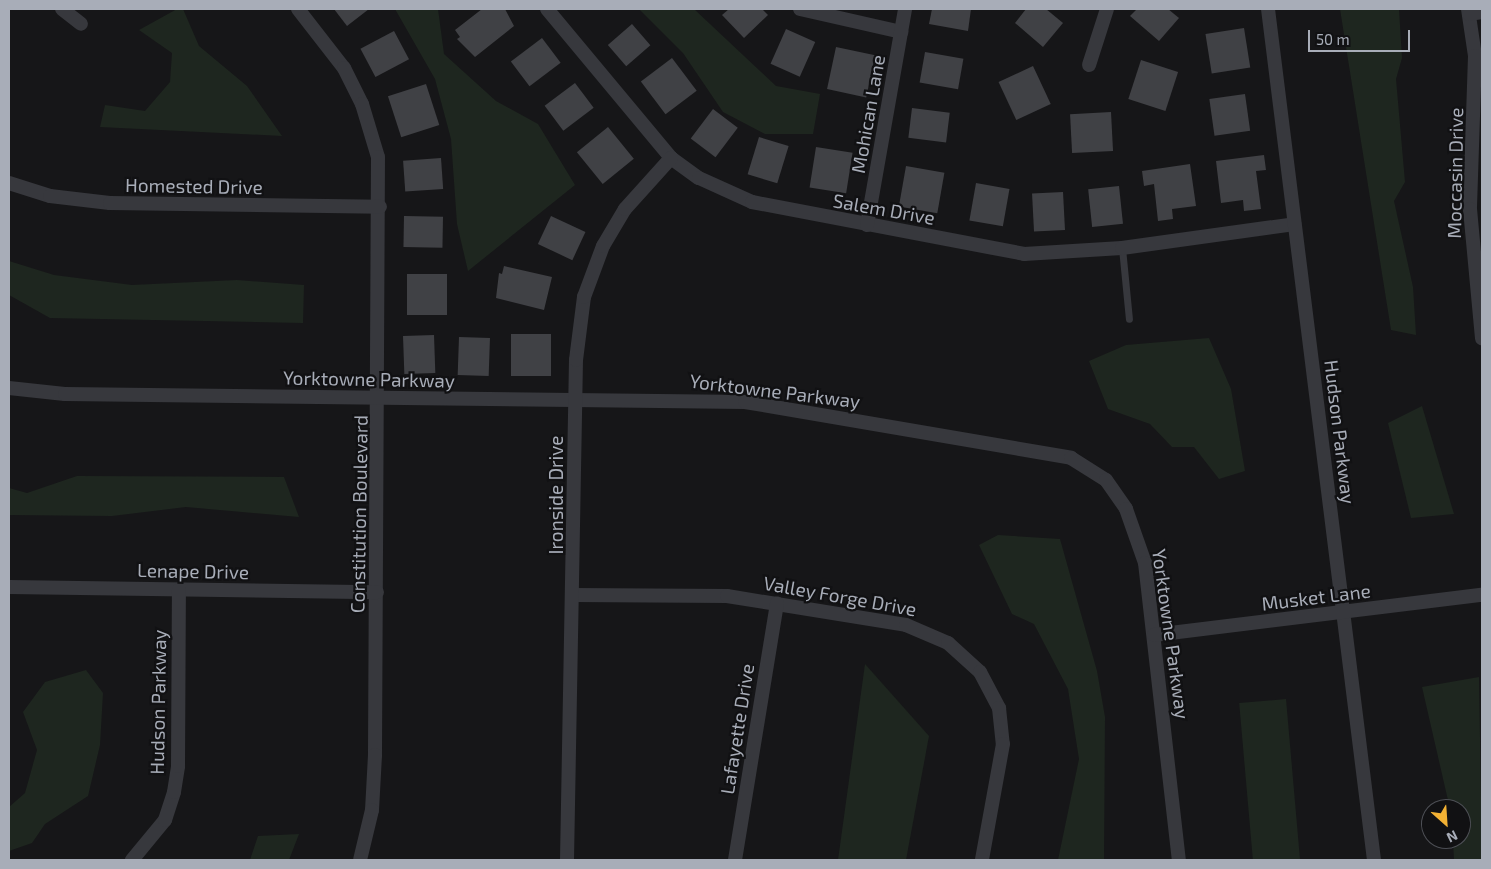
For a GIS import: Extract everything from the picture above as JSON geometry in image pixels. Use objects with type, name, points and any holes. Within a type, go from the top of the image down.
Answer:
[{"type":"street","points":[[62,9],[81,24]]},
{"type":"street","name":"Constitution Boulevard","points":[[298,9],[344,68],[362,104],[378,157],[380,207],[380,398],[372,810],[360,860]]},
{"type":"street","name":"Salem Drive","points":[[547,9],[671,158],[699,178],[752,202],[1024,254],[1122,248],[1294,224]]},
{"type":"street","points":[[800,9],[901,32]]},
{"type":"street","name":"Mohican Lane","points":[[867,225],[905,9]]},
{"type":"street","points":[[1088,65],[1107,9]]},
{"type":"street","name":"Hudson Parkway","points":[[1268,9],[1374,860]]},
{"type":"street","name":"Moccasin Drive","points":[[1473,12],[1475,56],[1470,209],[1482,338]]},
{"type":"street","name":"Ironside Drive","points":[[567,860],[574,595],[576,400],[584,297],[602,246],[625,209],[671,158]]},
{"type":"street","name":"Homested Drive","points":[[9,183],[50,196],[102,203],[380,207]]},
{"type":"street","name":"Yorktowne Parkway","points":[[9,388],[65,394],[745,402],[1070,458],[1106,480],[1135,526],[1145,563],[1179,860]]},
{"type":"street","name":"Lenape Drive","points":[[9,587],[377,592]]},
{"type":"street","name":"Hudson Parkway","points":[[132,860],[165,820],[174,792],[179,590]]},
{"type":"street","name":"Valley Forge Drive","points":[[574,595],[728,596],[927,631],[948,643],[980,672],[999,708],[1003,744],[982,860]]},
{"type":"street","name":"Musket Lane","points":[[1154,635],[1482,595]]},
{"type":"street","name":"Lafayette Drive","points":[[735,860],[777,604]]},
{"type":"lane","points":[[1122,248],[1129,319]]},
{"type":"shaded area","points":[[177,9],[183,9],[199,46],[247,86],[282,136],[100,127],[105,105],[145,111],[170,82],[172,53],[139,30]]},
{"type":"shaded area","points":[[395,9],[438,9],[444,54],[496,101],[538,124],[575,185],[468,271],[457,224],[451,139],[435,79]]},
{"type":"shaded area","points":[[639,9],[694,9],[776,86],[820,94],[813,134],[765,134],[723,112],[683,53]]},
{"type":"shaded area","points":[[1340,9],[1399,9],[1402,58],[1396,79],[1405,182],[1394,201],[1413,287],[1416,335],[1391,330]]},
{"type":"shaded area","points":[[9,261],[54,275],[132,285],[237,280],[304,285],[303,323],[50,318],[9,295]]},
{"type":"shaded area","points":[[1209,338],[1231,389],[1245,471],[1219,479],[1194,447],[1172,447],[1150,424],[1108,409],[1089,361],[1126,345]]},
{"type":"shaded area","points":[[1422,406],[1454,514],[1411,518],[1388,423]]},
{"type":"shaded area","points":[[77,476],[284,477],[299,517],[186,507],[112,516],[9,515],[9,488],[27,493]]},
{"type":"shaded area","points":[[998,535],[1060,539],[1097,671],[1105,717],[1104,860],[1058,860],[1079,759],[1068,689],[1034,624],[1012,614],[979,545]]},
{"type":"shaded area","points":[[865,664],[929,736],[906,860],[838,860]]},
{"type":"shaded area","points":[[86,670],[103,693],[100,745],[88,796],[45,824],[32,843],[9,851],[9,807],[25,793],[37,750],[23,712],[45,682]]},
{"type":"shaded area","points":[[1479,677],[1482,860],[1454,860],[1453,849],[1471,849],[1471,799],[1448,799],[1422,687]]},
{"type":"shaded area","points":[[1286,699],[1300,860],[1253,860],[1239,703]]},
{"type":"shaded area","points":[[299,834],[289,860],[250,860],[258,836]]},
{"type":"building","points":[[334,9],[369,9],[347,26]]},
{"type":"building","points":[[482,9],[505,9],[514,26],[475,57],[457,39],[460,37],[455,30]]},
{"type":"building","points":[[729,9],[762,9],[768,15],[744,38],[722,15]]},
{"type":"building","points":[[932,9],[971,9],[968,31],[929,24]]},
{"type":"building","points":[[1026,9],[1046,9],[1063,23],[1043,47],[1015,23]]},
{"type":"building","points":[[1137,9],[1168,9],[1179,18],[1159,41],[1130,16]]},
{"type":"building","points":[[632,24],[650,45],[626,66],[608,45]]},
{"type":"building","points":[[1244,28],[1250,68],[1212,74],[1205,34]]},
{"type":"building","points":[[786,29],[815,42],[800,77],[771,64]]},
{"type":"building","points":[[394,31],[409,59],[375,77],[360,49]]},
{"type":"building","points":[[542,38],[561,63],[530,86],[511,61]]},
{"type":"building","points":[[836,47],[875,55],[866,97],[827,89]]},
{"type":"building","points":[[925,52],[963,59],[958,89],[920,83]]},
{"type":"building","points":[[672,58],[697,91],[666,114],[641,81]]},
{"type":"building","points":[[1141,60],[1178,72],[1165,111],[1128,99]]},
{"type":"building","points":[[1033,66],[1051,104],[1016,120],[999,82]]},
{"type":"building","points":[[575,83],[594,108],[563,131],[545,106]]},
{"type":"building","points":[[426,84],[439,125],[401,137],[388,96]]},
{"type":"building","points":[[1245,94],[1250,131],[1214,136],[1209,99]]},
{"type":"building","points":[[912,108],[950,113],[946,142],[908,138]]},
{"type":"building","points":[[713,109],[738,128],[715,157],[691,139]]},
{"type":"building","points":[[1111,112],[1113,151],[1072,153],[1070,114]]},
{"type":"building","points":[[608,127],[634,159],[603,184],[577,152]]},
{"type":"building","points":[[759,137],[789,146],[777,183],[748,174]]},
{"type":"building","points":[[816,147],[853,153],[846,193],[810,187]]},
{"type":"building","points":[[1264,155],[1266,170],[1256,171],[1261,209],[1244,211],[1243,200],[1221,203],[1216,161]]},
{"type":"building","points":[[441,158],[443,189],[405,192],[403,161]]},
{"type":"building","points":[[1190,164],[1196,206],[1172,209],[1173,219],[1158,221],[1154,184],[1144,186],[1142,171]]},
{"type":"building","points":[[906,166],[944,173],[937,213],[899,206]]},
{"type":"building","points":[[976,183],[1009,189],[1003,226],[969,220]]},
{"type":"building","points":[[1119,186],[1123,224],[1092,227],[1088,189]]},
{"type":"building","points":[[1063,192],[1065,230],[1034,232],[1032,194]]},
{"type":"building","points":[[404,216],[443,217],[442,248],[403,247]]},
{"type":"building","points":[[551,216],[585,232],[572,260],[538,244]]},
{"type":"building","points":[[504,266],[552,277],[544,310],[496,298],[499,273],[502,274]]},
{"type":"building","points":[[407,274],[447,274],[447,315],[407,315]]},
{"type":"building","points":[[511,334],[551,334],[551,376],[511,376]]},
{"type":"building","points":[[434,335],[435,373],[404,374],[403,336]]},
{"type":"building","points":[[459,337],[490,338],[489,376],[458,375]]}]
